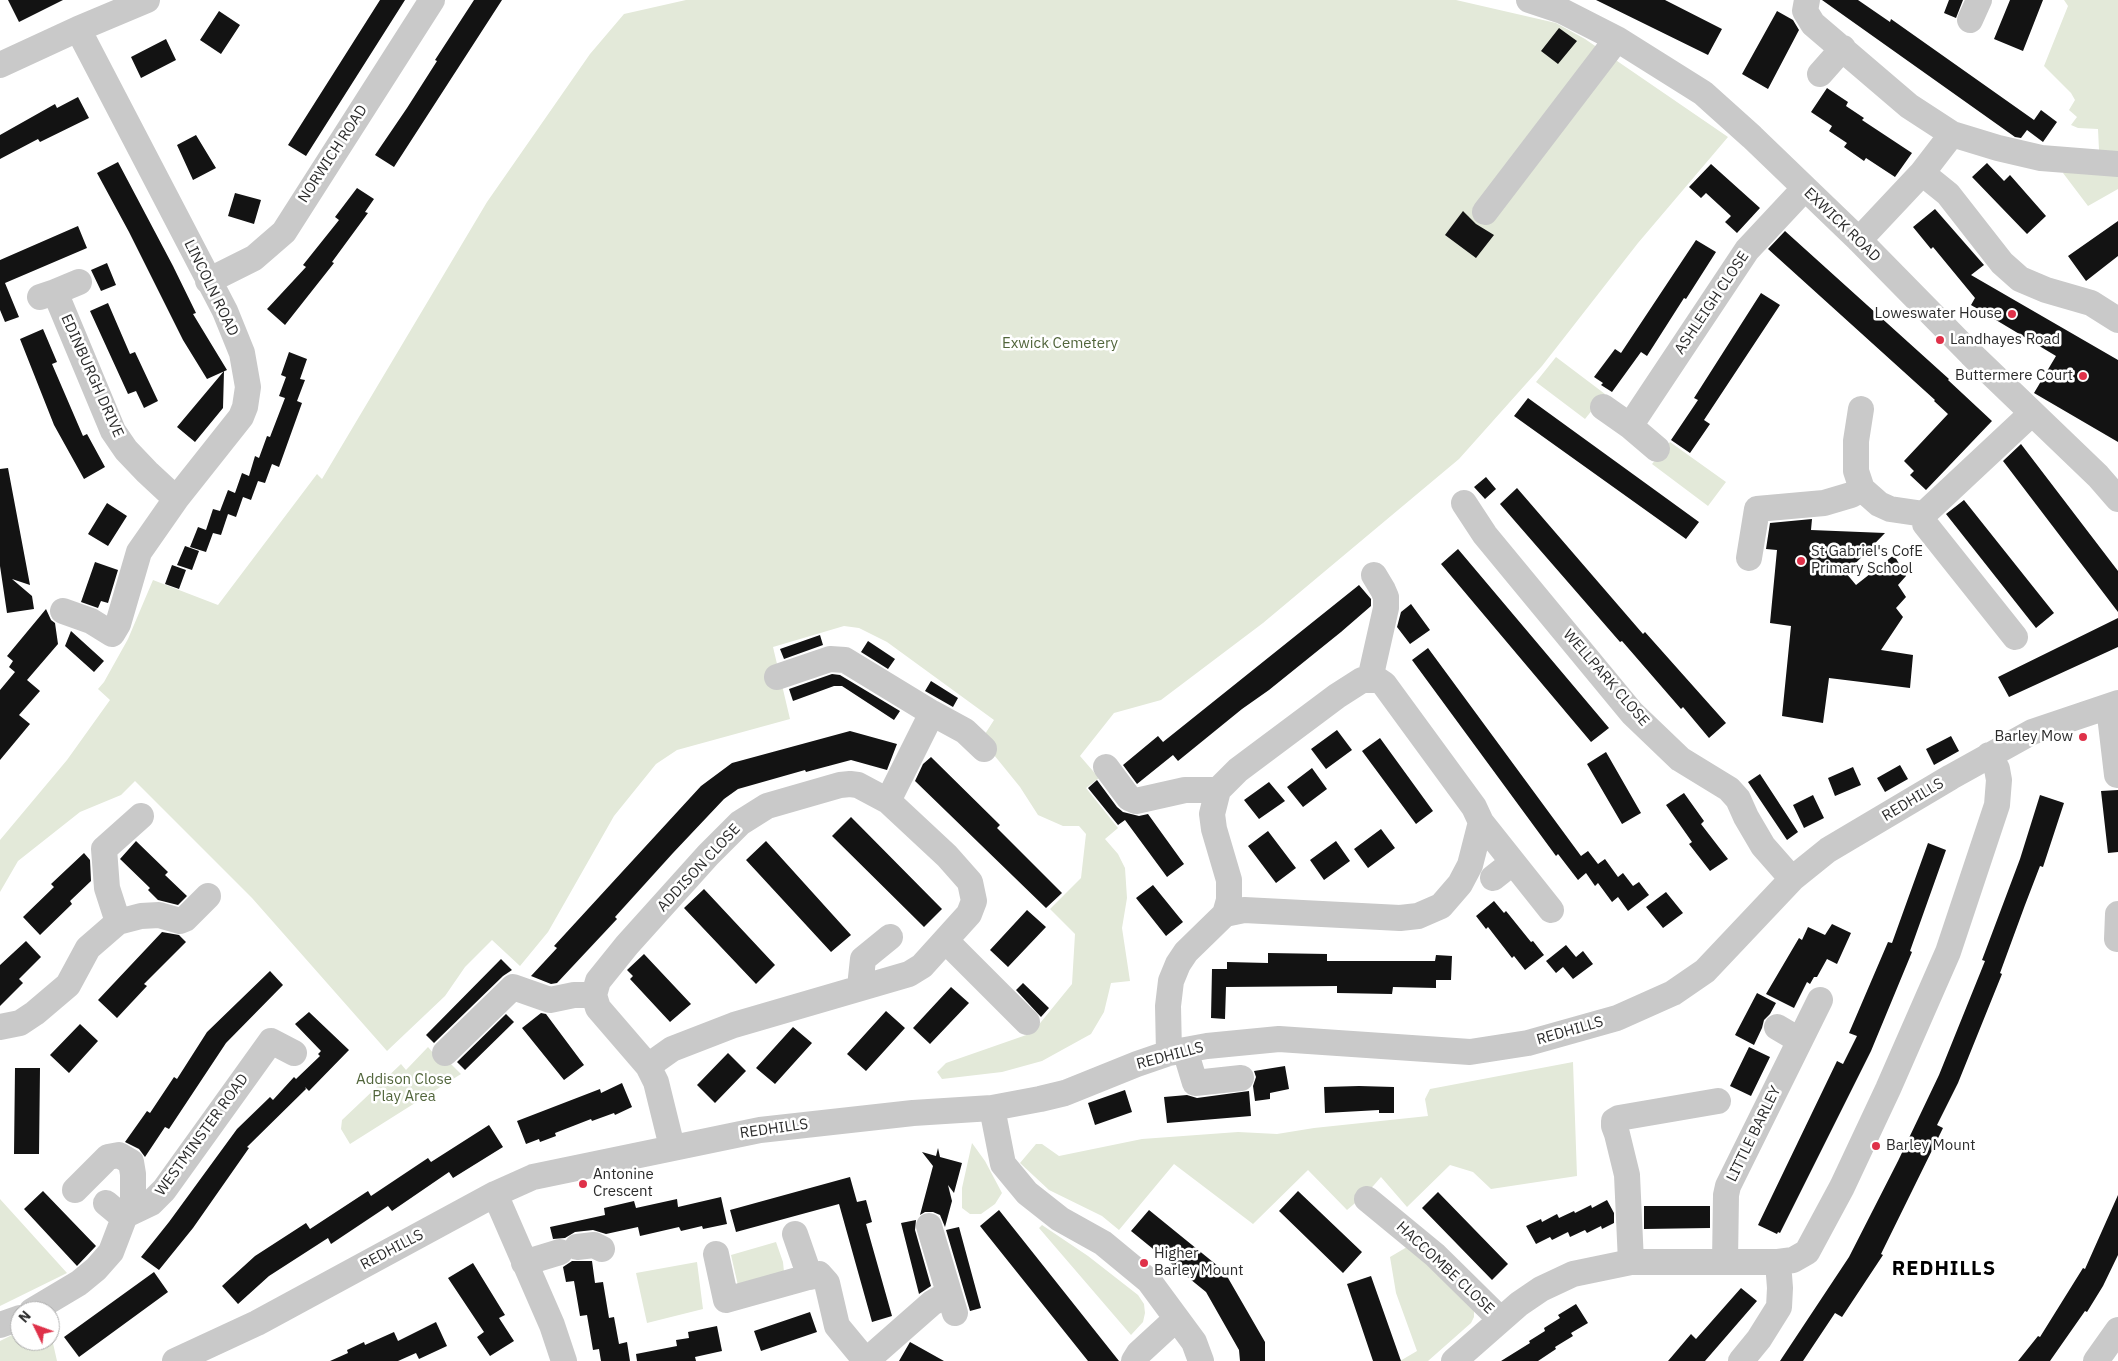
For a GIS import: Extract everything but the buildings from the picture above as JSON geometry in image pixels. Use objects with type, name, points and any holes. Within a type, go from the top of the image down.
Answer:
[{"type":"street","points":[[0,65],[147,0]]},
{"type":"street","name":"NORWICH ROAD","points":[[208,281],[254,258],[284,232],[432,0]]},
{"type":"street","name":"EXWICK ROAD","points":[[1529,0],[1573,8],[1617,39],[1703,93],[1752,137],[1859,240],[2032,413],[2098,476],[2118,499]]},
{"type":"street","points":[[1810,12],[1843,48],[1909,106],[1952,134],[1998,148],[2041,158],[2118,164]]},
{"type":"street","name":"LINCOLN ROAD","points":[[63,611],[91,621],[112,634],[118,624],[139,552],[176,499],[242,417],[248,386],[242,353],[225,311],[78,29]]},
{"type":"street","points":[[1485,212],[1617,39]]},
{"type":"street","points":[[1820,74],[1843,48]]},
{"type":"street","points":[[1859,240],[1922,173],[1952,134]]},
{"type":"street","points":[[1922,173],[1948,194],[2002,263],[2020,279],[2046,290],[2091,303],[2118,320]]},
{"type":"street","name":"ASHLEIGH CLOSE","points":[[1630,426],[1747,250],[1804,189]]},
{"type":"street","name":"EDINBURGH DRIVE","points":[[79,282],[48,294],[113,431],[126,450],[176,499]]},
{"type":"street","points":[[1603,407],[1630,426],[1656,449]]},
{"type":"street","points":[[1861,409],[1856,441],[1856,471],[1862,489],[1878,504],[1890,509],[1924,514]]},
{"type":"street","points":[[1924,514],[2032,413]]},
{"type":"street","points":[[1748,558],[1757,509],[1824,503],[1851,495],[1862,489]]},
{"type":"street","name":"WELLPARK CLOSE","points":[[1464,503],[1485,535],[1632,712],[1680,759],[1729,789],[1738,799],[1763,846],[1792,879]]},
{"type":"street","points":[[1924,514],[1925,524],[2015,637]]},
{"type":"street","points":[[1370,679],[1386,608],[1386,597],[1374,575]]},
{"type":"street","points":[[776,677],[830,660],[844,660],[932,713],[965,730],[984,749]]},
{"type":"street","points":[[1241,1078],[1195,1083],[1177,1052],[1168,1006],[1171,981],[1178,964],[1186,952],[1225,914],[1229,900],[1229,880],[1214,829],[1212,814],[1218,790],[1238,770],[1337,696],[1362,680],[1378,680],[1384,684],[1474,807],[1503,870],[1551,910]]},
{"type":"street","points":[[2113,705],[2118,775]]},
{"type":"street","name":"REDHILLS","points":[[175,1361],[257,1323],[496,1194],[533,1177],[760,1130],[913,1113],[992,1108],[1065,1093],[1136,1064],[1177,1052],[1207,1046],[1280,1039],[1470,1052],[1528,1044],[1617,1018],[1673,993],[1705,971],[1792,879],[1828,850],[1989,755],[2032,732],[2113,705]]},
{"type":"street","points":[[888,801],[932,713]]},
{"type":"street","points":[[1454,1361],[1519,1304],[1561,1278],[1583,1271],[1631,1262],[1778,1262],[1793,1260],[1807,1252],[1820,1231],[1888,1089],[1948,952],[1997,805],[1999,780],[1997,769],[1989,755]]},
{"type":"street","points":[[1106,767],[1129,798],[1136,801],[1185,790],[1218,790]]},
{"type":"street","name":"ADDISON CLOSE","points":[[594,995],[598,981],[627,945],[708,855],[740,823],[767,806],[850,784],[858,785],[888,801],[947,856],[970,882],[974,894],[973,908],[946,942],[922,966],[908,974],[734,1025],[672,1049],[648,1066]]},
{"type":"street","points":[[118,922],[107,888],[104,849],[141,816]]},
{"type":"street","points":[[1225,914],[1244,910],[1400,918],[1418,916],[1441,906],[1460,884],[1470,865],[1481,822]]},
{"type":"street","points":[[0,1027],[20,1024],[68,985],[79,941],[118,922],[141,916],[159,916],[180,921],[184,920],[208,896]]},
{"type":"street","points":[[2118,914],[2118,939]]},
{"type":"street","points":[[860,987],[864,959],[890,936]]},
{"type":"street","points":[[946,942],[1027,1022]]},
{"type":"street","points":[[445,1054],[513,987],[550,1000],[574,995],[594,995],[598,1008],[648,1066],[656,1082],[672,1147]]},
{"type":"street","name":"LITTLE BARLEY","points":[[1725,1262],[1726,1195],[1728,1186],[1820,1000]]},
{"type":"street","points":[[1777,1028],[1799,1040]]},
{"type":"street","name":"WESTMINSTER ROAD","points":[[121,1211],[151,1203],[164,1190],[271,1031],[294,1052]]},
{"type":"street","points":[[1631,1262],[1627,1175],[1614,1121],[1619,1118],[1718,1101]]},
{"type":"street","points":[[992,1108],[1003,1164],[1027,1193],[1060,1218],[1103,1243],[1149,1282],[1194,1342],[1201,1361]]},
{"type":"street","points":[[49,1301],[79,1283],[96,1270],[111,1252],[121,1211],[133,1174],[131,1162],[120,1155],[108,1156],[76,1190]]},
{"type":"street","points":[[496,1194],[552,1325],[562,1360]]},
{"type":"street","name":"HACCOMBE CLOSE","points":[[1367,1198],[1435,1255],[1500,1319]]},
{"type":"street","points":[[716,1254],[726,1300],[819,1274],[827,1283],[837,1326],[866,1361],[932,1303],[952,1303],[929,1226]]},
{"type":"street","points":[[795,1234],[810,1277]]},
{"type":"street","points":[[524,1263],[580,1250]]},
{"type":"street","points":[[1741,1361],[1759,1339],[1779,1308],[1778,1262]]},
{"type":"street","points":[[1134,1361],[1139,1353],[1176,1320]]},
{"type":"street","points":[[2096,1361],[2118,1330]]},
{"type":"green space","name":"Exwick Cemetery","points":[[686,0],[1456,0],[1556,23],[1585,39],[1728,137],[1638,243],[1542,366],[1459,459],[1263,623],[1161,700],[1114,713],[1080,756],[1099,778],[1086,788],[1118,828],[1105,839],[1118,854],[1125,868],[1127,898],[1122,928],[1130,981],[1111,983],[1104,1012],[1091,1034],[1042,1061],[1002,1072],[942,1079],[937,1072],[946,1063],[1032,1033],[1072,984],[1075,934],[1050,909],[1081,878],[1086,834],[1079,826],[1063,826],[1038,815],[1020,787],[994,755],[985,734],[994,720],[887,642],[859,628],[844,626],[773,647],[790,719],[677,750],[656,764],[614,816],[548,932],[520,966],[492,940],[465,967],[445,996],[387,1051],[252,898],[135,781],[121,795],[80,812],[18,861],[0,892],[0,840],[67,760],[110,700],[98,689],[104,682],[128,639],[153,580],[218,605],[317,474],[322,479],[487,202],[590,54],[624,14]]},
{"type":"green space","points":[[2064,0],[2118,0],[2118,189],[2088,206],[2063,173],[2099,150],[2098,129],[2078,128],[2071,125],[2077,117],[2069,110],[2075,100],[2071,93],[2044,66],[2068,6]]},
{"type":"green space","points":[[1556,357],[1605,394],[1585,419],[1536,382]]},
{"type":"green space","points":[[1670,442],[1726,482],[1708,506],[1652,464]]},
{"type":"green space","name":"Addison Close Play Area","points":[[428,1047],[435,1055],[446,1059],[461,1074],[350,1144],[341,1129],[342,1120],[401,1064],[406,1070]]},
{"type":"green space","points":[[1573,1062],[1577,1176],[1491,1189],[1473,1172],[1450,1165],[1407,1207],[1381,1177],[1367,1193],[1347,1210],[1308,1170],[1253,1224],[1174,1164],[1119,1230],[1102,1216],[1049,1190],[1020,1163],[1036,1144],[1042,1144],[1059,1156],[1142,1139],[1238,1132],[1277,1134],[1314,1128],[1428,1116],[1425,1099],[1430,1089]]},
{"type":"green space","points":[[972,1143],[985,1161],[1002,1193],[995,1204],[981,1214],[970,1214],[962,1208],[962,1188]]},
{"type":"green space","points":[[0,1199],[67,1273],[0,1306]]},
{"type":"green space","points":[[1042,1225],[1088,1256],[1138,1295],[1144,1304],[1145,1313],[1143,1322],[1131,1335],[1039,1228]]},
{"type":"green space","points":[[776,1242],[783,1262],[784,1272],[739,1290],[731,1255]]},
{"type":"green space","points":[[1407,1247],[1416,1248],[1474,1309],[1474,1317],[1471,1323],[1428,1361],[1400,1361],[1417,1351],[1396,1293],[1390,1257]]},
{"type":"green space","points":[[697,1262],[703,1309],[647,1323],[636,1273]]},
{"type":"green space","points":[[10,1336],[10,1351],[55,1351],[57,1361],[0,1361],[0,1341]]},
{"type":"place","name":"Loweswater House","points":[[2012,314]]},
{"type":"place","name":"Landhayes Road","points":[[1940,340]]},
{"type":"place","name":"Buttermere Court","points":[[2083,376]]},
{"type":"place","name":"St Gabriel's CofE Primary School","points":[[1801,561]]},
{"type":"place","name":"Barley Mow","points":[[2083,737]]},
{"type":"place","name":"Barley Mount","points":[[1876,1146]]},
{"type":"place","name":"Antonine Crescent","points":[[583,1184]]},
{"type":"place","name":"Higher Barley Mount","points":[[1144,1263]]},
{"type":"district","name":"REDHILLS","points":[[1944,1269]]}]
